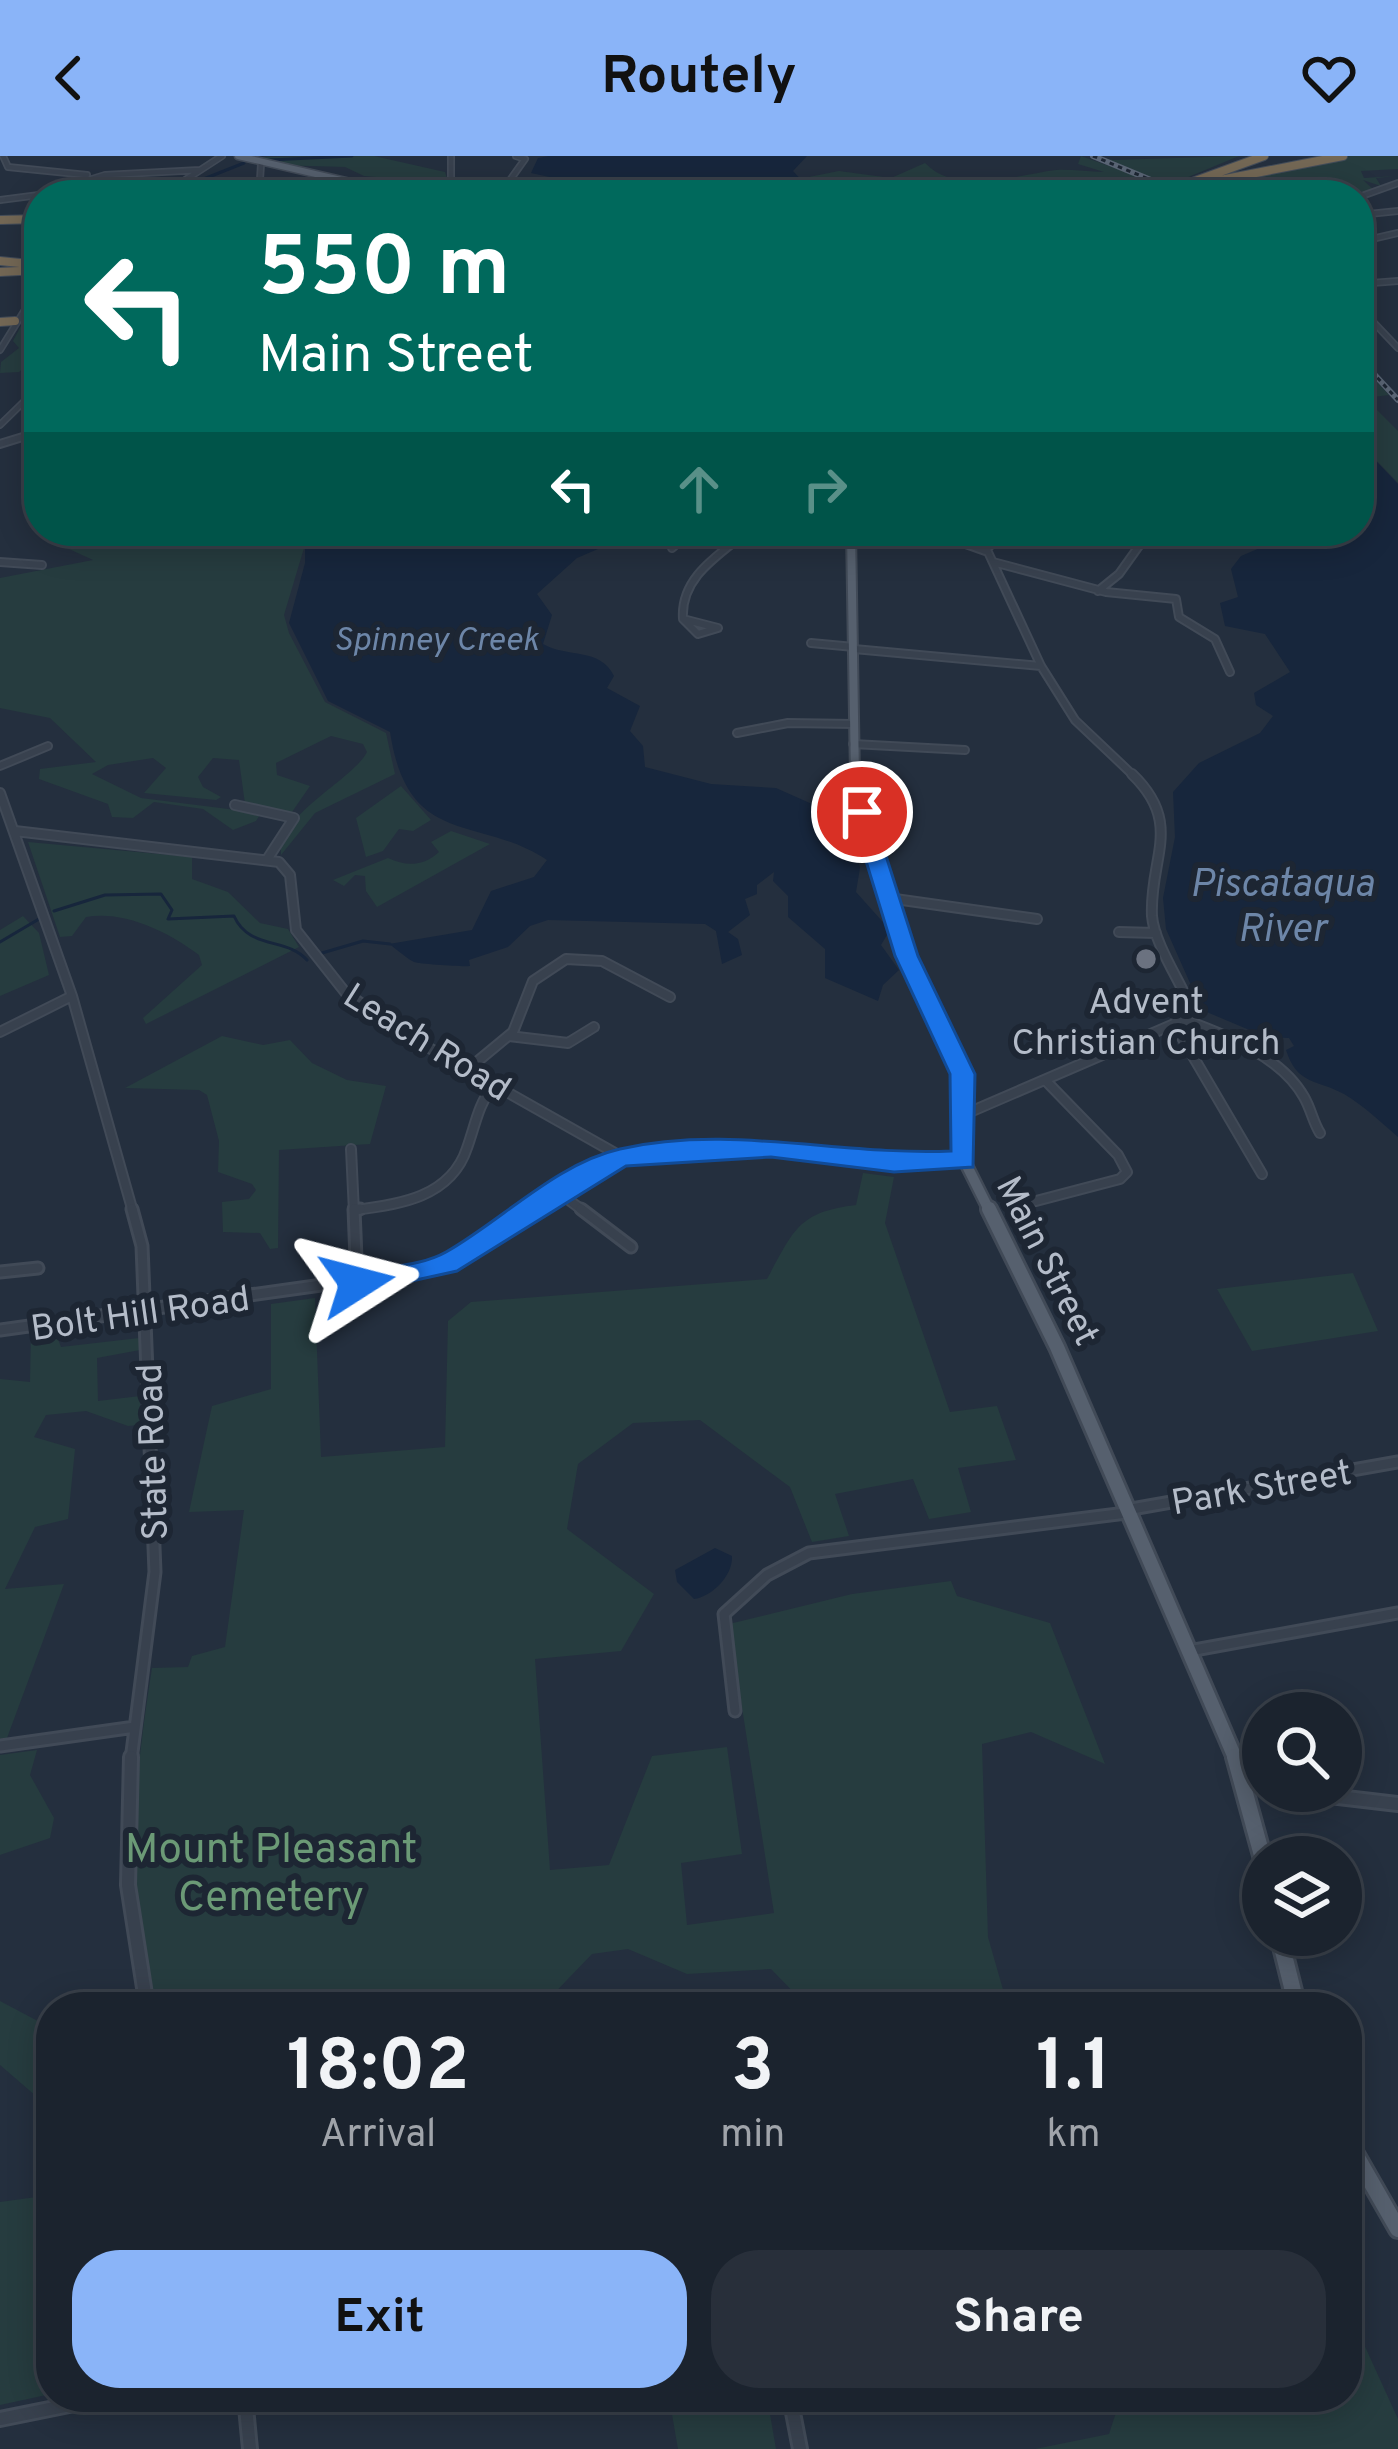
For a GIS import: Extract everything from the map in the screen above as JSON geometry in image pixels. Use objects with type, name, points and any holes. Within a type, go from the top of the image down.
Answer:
[{"type":"highway","points":[[1196,180],[1246,156]]},
{"type":"highway","points":[[1199,180],[1264,156]]},
{"type":"highway","points":[[1216,180],[1282,156]]},
{"type":"highway","points":[[1220,180],[1342,156]]},
{"type":"highway","points":[[0,322],[15,322]]},
{"type":"main road","points":[[244,157],[336,180]]},
{"type":"main road","name":"Main Street","points":[[851,546],[855,786],[911,968],[963,1074],[964,1160],[1057,1347],[1242,1777]]},
{"type":"main road","points":[[1285,1956],[1294,1992]]},
{"type":"main road","points":[[1362,2182],[1398,2230]]},
{"type":"street","points":[[3,156],[12,167],[105,175],[200,170]]},
{"type":"street","points":[[185,180],[222,156]]},
{"type":"street","points":[[516,156],[525,158]]},
{"type":"street","points":[[261,164],[263,180]]},
{"type":"street","points":[[88,180],[105,175]]},
{"type":"street","points":[[1388,202],[1398,211]]},
{"type":"street","points":[[0,350],[24,307]]},
{"type":"street","points":[[1374,322],[1398,348]]},
{"type":"street","points":[[1381,329],[1398,327]]},
{"type":"street","points":[[0,425],[24,402]]},
{"type":"street","points":[[683,619],[707,621],[718,628],[698,634],[683,619],[680,601],[686,587],[731,546]]},
{"type":"street","points":[[963,1115],[1178,1021],[1189,998],[1156,933],[1151,900],[1164,840],[1154,796],[1139,776],[1082,729],[1042,666],[986,550],[974,546]]},
{"type":"street","points":[[986,550],[990,546]]},
{"type":"street","points":[[1098,590],[1121,572],[1139,546]]},
{"type":"street","points":[[0,562],[42,565]]},
{"type":"street","points":[[993,562],[1098,590],[1176,599],[1179,617],[1218,643],[1230,672]]},
{"type":"street","points":[[811,643],[1042,666]]},
{"type":"street","points":[[737,733],[788,723],[854,724]]},
{"type":"street","points":[[853,744],[965,750]]},
{"type":"street","points":[[0,766],[48,746]]},
{"type":"street","name":"State Road","points":[[0,793],[72,997],[135,1211],[145,1312],[155,1572],[136,1727],[128,1885],[144,1992]]},
{"type":"street","points":[[15,831],[268,858],[294,818],[235,806]]},
{"type":"street","name":"Leach Road","points":[[268,858],[288,871],[296,931],[337,986],[391,1025],[622,1157]]},
{"type":"street","points":[[888,898],[1037,919]]},
{"type":"street","points":[[1120,932],[1156,933]]},
{"type":"street","points":[[467,1070],[509,1036],[532,982],[568,962],[612,962],[670,997]]},
{"type":"street","points":[[0,1032],[72,997]]},
{"type":"street","points":[[1178,1021],[1227,1036],[1258,1056],[1304,1096],[1320,1133]]},
{"type":"street","points":[[1178,1021],[1262,1174]]},
{"type":"street","points":[[509,1036],[568,1043],[595,1027]]},
{"type":"street","points":[[1036,1201],[1127,1173],[1118,1155],[1045,1080]]},
{"type":"street","points":[[354,1210],[410,1202],[451,1176],[466,1151],[475,1110],[493,1085]]},
{"type":"street","name":"Bolt Hill Road","points":[[0,1330],[357,1283],[448,1264],[558,1192],[622,1157],[771,1148],[894,1163],[964,1160]]},
{"type":"street","points":[[351,1149],[357,1283]]},
{"type":"street","points":[[558,1192],[631,1247]]},
{"type":"street","points":[[0,1272],[38,1268]]},
{"type":"street","name":"Park Street","points":[[735,1712],[724,1614],[737,1598],[794,1559],[893,1540],[1125,1511],[1398,1462]]},
{"type":"street","points":[[1189,1651],[1398,1613]]},
{"type":"street","points":[[0,1746],[136,1727]]},
{"type":"street","points":[[1362,1800],[1398,1804]]},
{"type":"street","points":[[0,2420],[38,2412]]},
{"type":"street","points":[[246,2412],[250,2449]]},
{"type":"street","points":[[793,2412],[800,2449]]},
{"type":"green space","points":[[374,156],[445,172],[448,180],[364,176],[345,167],[274,165],[255,157]]},
{"type":"green space","points":[[1081,156],[1149,180],[988,180],[1056,170],[1104,172],[1078,164]]},
{"type":"green space","points":[[1095,156],[1113,160],[1239,156],[1181,180],[1156,180]]},
{"type":"green space","points":[[1350,156],[1398,156],[1398,169],[1361,171],[1364,178],[1396,176],[1376,178],[1381,186],[1374,180],[1232,180]]},
{"type":"green space","points":[[925,163],[962,180],[809,177],[839,171],[891,178]]},
{"type":"green space","points":[[24,320],[24,368],[0,373],[1,362],[19,348],[13,341]]},
{"type":"green space","points":[[1374,379],[1389,395],[1374,397]]},
{"type":"green space","points":[[1374,407],[1398,431],[1398,483],[1374,461]]},
{"type":"green space","points":[[63,546],[303,546],[284,615],[289,633],[325,702],[386,733],[395,774],[315,813],[281,855],[291,825],[359,763],[367,752],[363,744],[331,736],[276,763],[277,775],[310,786],[292,812],[245,804],[239,760],[213,758],[198,777],[203,787],[221,797],[216,800],[144,793],[166,768],[153,758],[108,765],[92,774],[141,798],[261,813],[256,821],[233,830],[203,809],[154,802],[133,818],[112,817],[108,804],[39,779],[40,769],[96,762],[50,718],[0,708],[0,578],[93,560]]},
{"type":"green space","points":[[401,786],[431,820],[413,831],[399,829],[383,851],[366,857],[356,818]]},
{"type":"green space","points":[[451,831],[490,844],[377,907],[366,891],[365,876],[355,875],[344,886],[333,880],[388,858],[409,864],[427,860],[439,852],[431,842]]},
{"type":"green space","points":[[28,842],[192,857],[192,879],[228,892],[260,923],[288,929],[299,947],[146,1024],[143,1018],[202,965],[199,955],[160,931],[115,917],[86,917],[72,936],[60,937]]},
{"type":"green space","points":[[23,916],[39,933],[49,975],[0,996],[0,930]]},
{"type":"green space","points":[[222,1036],[263,1045],[290,1040],[312,1063],[347,1080],[386,1086],[370,1144],[279,1150],[278,1248],[270,1249],[260,1233],[223,1232],[222,1202],[249,1199],[256,1190],[252,1184],[218,1172],[219,1141],[207,1095],[199,1090],[125,1088]]},
{"type":"green space","name":"Mount Pleasant Cemetery","points":[[863,1173],[894,1177],[885,1223],[950,1412],[997,1406],[1016,1460],[958,1468],[971,1512],[929,1519],[913,1479],[835,1494],[849,1536],[812,1542],[790,1487],[700,1420],[633,1423],[578,1464],[567,1529],[654,1594],[621,1651],[535,1659],[550,1870],[609,1865],[652,1756],[727,1747],[742,1854],[681,1863],[687,1925],[774,1913],[729,1624],[852,1594],[951,1581],[957,1596],[1050,1623],[1105,1764],[1031,1732],[982,1744],[988,1937],[1004,1992],[793,1992],[771,1969],[687,1974],[628,1949],[592,1954],[555,1992],[150,1992],[138,1923],[134,1838],[152,1668],[188,1667],[192,1656],[225,1647],[244,1510],[189,1512],[212,1406],[271,1389],[271,1304],[315,1298],[321,1457],[445,1447],[448,1321],[471,1302],[767,1279],[800,1226],[821,1213],[856,1205]]},
{"type":"green space","points":[[1353,1273],[1378,1331],[1252,1351],[1217,1289]]},
{"type":"green space","points":[[54,1329],[61,1347],[139,1338],[140,1350],[97,1358],[98,1401],[140,1396],[140,1425],[128,1426],[86,1411],[46,1415],[34,1437],[75,1449],[68,1519],[35,1527],[5,1589],[64,1584],[7,1738],[0,1739],[0,1379],[30,1382],[31,1332]]},
{"type":"green space","points":[[37,1750],[30,1775],[54,1818],[50,1838],[0,1855],[0,1755]]},
{"type":"green space","points":[[0,2001],[36,2020],[36,2096],[0,2065]]},
{"type":"green space","points":[[36,2197],[36,2397],[0,2405],[0,2202]]},
{"type":"green space","points":[[1362,2340],[1398,2419],[1398,2449],[1035,2449],[1109,2434],[1116,2412],[1362,2412]]},
{"type":"green space","points":[[672,2412],[770,2412],[776,2449],[678,2449]]},
{"type":"water","points":[[807,156],[793,171],[801,180],[563,180],[531,173],[538,158]]},
{"type":"water","name":"Piscataqua River","points":[[1374,461],[1398,484],[1398,1137],[1351,1098],[1296,1070],[1286,1050],[1294,1046],[1289,1038],[1266,1037],[1202,1010],[1166,929],[1163,898],[1175,837],[1173,792],[1199,763],[1260,733],[1273,716],[1256,705],[1254,693],[1290,672],[1265,634],[1225,626],[1220,603],[1238,597],[1231,569],[1241,556],[1265,546],[1374,546]]},
{"type":"water","name":"Spinney Creek","points":[[305,546],[605,546],[577,558],[537,594],[552,615],[543,644],[592,657],[608,667],[614,676],[607,688],[640,706],[630,731],[643,746],[645,767],[711,784],[776,788],[812,804],[856,852],[860,868],[856,892],[890,930],[881,945],[899,970],[883,985],[878,1001],[825,978],[825,949],[788,917],[788,896],[773,881],[774,872],[757,885],[757,894],[745,899],[750,915],[728,932],[738,939],[742,955],[722,964],[716,931],[705,924],[548,920],[530,926],[508,947],[469,960],[470,966],[414,962],[389,944],[472,930],[491,891],[534,877],[547,860],[429,812],[412,795],[399,769],[390,732],[328,701],[289,623]]},
{"type":"water","points":[[715,1548],[732,1556],[729,1570],[715,1589],[694,1599],[677,1582],[675,1570]]},
{"type":"waterway","points":[[269,160],[352,156]]},
{"type":"waterway","points":[[201,180],[244,163]]},
{"type":"waterway","name":"Spinney Creek","points":[[54,911],[105,895],[161,894],[172,910],[168,919],[234,916],[249,934],[307,960]]},
{"type":"waterway","name":"Spinney Creek","points":[[0,942],[39,919]]},
{"type":"waterway","name":"Spinney Creek","points":[[322,953],[363,941],[390,944]]},
{"type":"railway","points":[[1093,156],[1151,180]]},
{"type":"railway","points":[[1374,374],[1398,400]]},
{"type":"place","name":"Advent Christian Church","points":[[1146,959]]},
{"type":"route","points":[[357,1283],[448,1264],[595,1168],[622,1157],[771,1148],[894,1163],[964,1160],[963,1074],[906,956],[862,812]]}]
